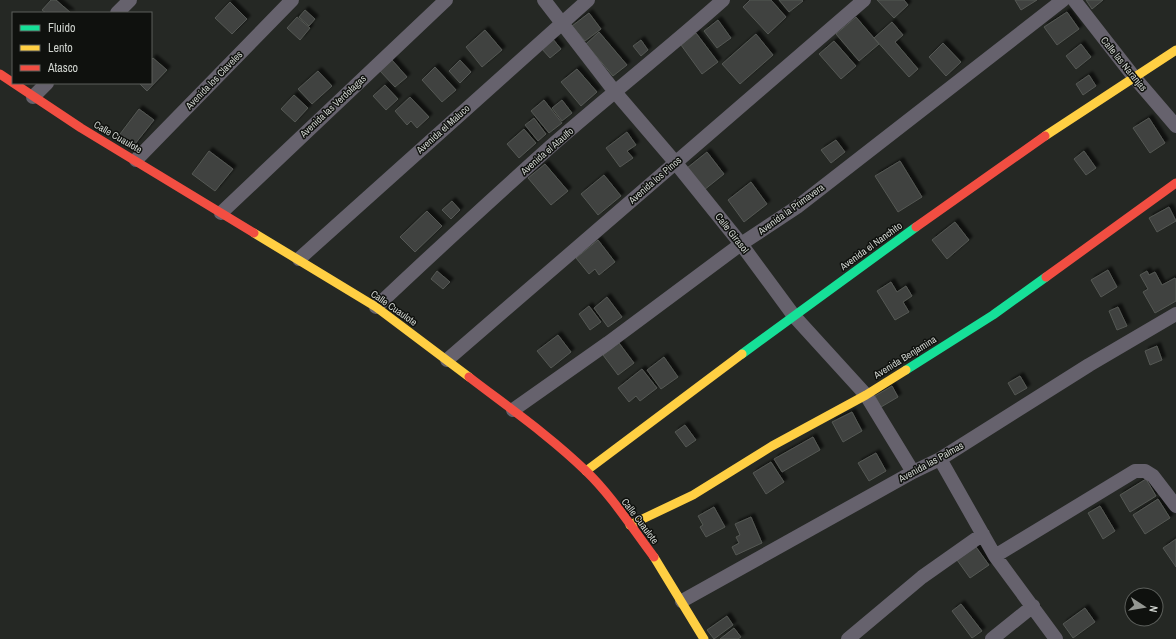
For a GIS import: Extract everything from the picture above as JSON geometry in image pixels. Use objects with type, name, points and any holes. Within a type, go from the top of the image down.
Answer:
[{"type":"street","points":[[118,12],[130,0]]},
{"type":"street","name":"Avenida los Claveles","points":[[136,160],[292,0]]},
{"type":"street","name":"Avenida las Verdolagas","points":[[221,213],[446,0]]},
{"type":"street","name":"Calle Girasol","points":[[544,0],[615,92],[675,162],[741,244],[794,316],[866,395],[912,472]]},
{"type":"street","name":"Avenida el Maluco","points":[[299,259],[588,0]]},
{"type":"street","name":"Avenida el Ataulfo","points":[[376,307],[545,152],[615,92],[666,51],[723,0]]},
{"type":"street","name":"Avenida los Pinos","points":[[447,360],[864,0]]},
{"type":"street","name":"Avenida la Primavera","points":[[513,410],[608,343],[741,244],[797,207],[1063,0]]},
{"type":"street","name":"Calle las Naranjas","points":[[1074,0],[1134,77],[1176,126]]},
{"type":"street","name":"Avenida el Nanchito","points":[[586,471],[926,219],[1176,50]]},
{"type":"street","name":"Calle Cuaulote","points":[[0,74],[12,82]]},
{"type":"street","name":"Calle Cuaulote","points":[[14,84],[221,213],[376,307],[513,410],[586,471],[630,525],[655,559],[704,639]]},
{"type":"street","points":[[33,97],[47,84]]},
{"type":"street","name":"Avenida Benjamina","points":[[630,525],[693,495],[772,446],[866,395],[993,315],[1176,183]]},
{"type":"street","name":"Avenida las Palmas","points":[[682,601],[912,472],[940,459],[1089,366],[1176,314]]},
{"type":"street","points":[[940,459],[995,556],[1056,639]]},
{"type":"street","points":[[995,556],[1135,471],[1144,471],[1153,476],[1176,506]]},
{"type":"street","points":[[848,639],[922,577],[983,534]]},
{"type":"street","points":[[992,639],[1032,606]]},
{"type":"building","points":[[51,0],[56,0],[70,12],[45,12],[42,10]]},
{"type":"building","points":[[750,0],[771,0],[786,17],[768,34],[743,7]]},
{"type":"building","points":[[779,0],[802,0],[803,1],[789,12]]},
{"type":"building","points":[[877,0],[904,0],[908,5],[894,18]]},
{"type":"building","points":[[1015,0],[1037,0],[1021,10]]},
{"type":"building","points":[[1086,0],[1103,0],[1092,9]]},
{"type":"building","points":[[230,2],[247,19],[232,34],[215,18]]},
{"type":"building","points":[[305,10],[315,19],[309,26],[299,17]]},
{"type":"building","points":[[1067,12],[1079,29],[1057,45],[1044,27]]},
{"type":"building","points":[[589,13],[601,29],[585,41],[572,26]]},
{"type":"building","points":[[297,17],[310,28],[300,40],[287,28]]},
{"type":"building","points":[[856,17],[879,44],[859,61],[836,34]]},
{"type":"building","points":[[718,20],[731,38],[717,48],[704,31]]},
{"type":"building","points":[[892,22],[903,35],[895,42],[918,69],[909,77],[874,38]]},
{"type":"building","points":[[485,30],[502,50],[482,67],[466,47]]},
{"type":"building","points":[[599,32],[627,65],[613,76],[586,44]]},
{"type":"building","points":[[696,33],[718,62],[702,74],[681,45]]},
{"type":"building","points":[[756,34],[773,55],[740,84],[722,64]]},
{"type":"building","points":[[552,38],[561,49],[550,58],[541,48]]},
{"type":"building","points":[[641,40],[648,50],[641,56],[633,46]]},
{"type":"building","points":[[834,41],[856,66],[841,79],[819,54]]},
{"type":"building","points":[[943,43],[961,62],[946,76],[929,57]]},
{"type":"building","points":[[1081,44],[1091,57],[1076,69],[1066,56]]},
{"type":"building","points":[[153,58],[167,70],[147,91],[140,84],[152,84]]},
{"type":"building","points":[[392,60],[407,77],[395,87],[380,71]]},
{"type":"building","points":[[460,60],[471,72],[460,83],[449,71]]},
{"type":"building","points":[[435,67],[456,90],[442,102],[422,80]]},
{"type":"building","points":[[577,69],[597,92],[581,106],[561,82]]},
{"type":"building","points":[[318,71],[332,86],[312,104],[298,89]]},
{"type":"building","points":[[1089,75],[1096,86],[1083,95],[1076,84]]},
{"type":"building","points":[[385,85],[398,99],[386,110],[373,96]]},
{"type":"building","points":[[294,95],[308,108],[295,122],[281,109]]},
{"type":"building","points":[[410,97],[429,117],[417,128],[411,121],[407,125],[395,111]]},
{"type":"building","points":[[544,100],[562,123],[549,133],[531,111]]},
{"type":"building","points":[[562,100],[572,113],[562,121],[552,108]]},
{"type":"building","points":[[139,109],[154,120],[131,149],[117,138]]},
{"type":"building","points":[[534,118],[546,134],[538,141],[525,125]]},
{"type":"building","points":[[1149,118],[1165,143],[1150,153],[1133,128]]},
{"type":"building","points":[[524,129],[536,143],[519,158],[507,144]]},
{"type":"building","points":[[627,132],[636,145],[627,151],[633,158],[620,167],[606,148]]},
{"type":"building","points":[[836,140],[845,152],[831,163],[821,150]]},
{"type":"building","points":[[209,151],[233,169],[215,191],[192,174]]},
{"type":"building","points":[[1084,151],[1096,168],[1086,175],[1074,159]]},
{"type":"building","points":[[707,152],[724,174],[704,190],[687,168]]},
{"type":"building","points":[[900,161],[922,197],[898,212],[875,176]]},
{"type":"building","points":[[545,164],[568,191],[551,205],[528,178]]},
{"type":"building","points":[[604,175],[621,196],[598,215],[581,194]]},
{"type":"building","points":[[751,182],[767,204],[744,222],[728,200]]},
{"type":"building","points":[[452,201],[460,210],[451,219],[442,210]]},
{"type":"building","points":[[1169,207],[1176,221],[1157,232],[1149,218]]},
{"type":"building","points":[[427,211],[442,226],[415,252],[400,237]]},
{"type":"building","points":[[955,222],[969,240],[947,259],[932,240]]},
{"type":"building","points":[[598,240],[615,262],[599,275],[595,269],[589,274],[576,258]]},
{"type":"building","points":[[1108,270],[1117,287],[1101,297],[1091,280]]},
{"type":"building","points":[[437,271],[450,282],[443,289],[431,279]]},
{"type":"building","points":[[1147,271],[1149,275],[1155,272],[1162,285],[1175,278],[1176,280],[1176,301],[1155,313],[1143,292],[1148,289],[1140,275]]},
{"type":"building","points":[[891,282],[897,292],[906,286],[912,296],[903,302],[909,312],[895,320],[877,291]]},
{"type":"building","points":[[607,297],[622,317],[608,327],[594,308]]},
{"type":"building","points":[[589,306],[601,322],[590,330],[579,314]]},
{"type":"building","points":[[1118,307],[1127,326],[1117,330],[1109,311]]},
{"type":"building","points":[[558,335],[571,352],[551,368],[537,351]]},
{"type":"building","points":[[619,343],[634,363],[618,375],[603,355]]},
{"type":"building","points":[[1157,346],[1162,360],[1150,365],[1145,351]]},
{"type":"building","points":[[664,357],[678,377],[661,389],[647,370]]},
{"type":"building","points":[[642,369],[657,388],[640,401],[636,396],[629,402],[618,388]]},
{"type":"building","points":[[1020,376],[1027,388],[1015,395],[1008,383]]},
{"type":"building","points":[[892,386],[898,397],[881,407],[875,396]]},
{"type":"building","points":[[852,412],[862,431],[843,442],[832,422]]},
{"type":"building","points":[[685,425],[696,440],[686,447],[675,432]]},
{"type":"building","points":[[813,437],[820,450],[782,472],[774,459]]},
{"type":"building","points":[[876,453],[886,471],[869,481],[858,463]]},
{"type":"building","points":[[771,462],[784,482],[766,494],[753,473]]},
{"type":"building","points":[[1146,479],[1156,496],[1130,512],[1120,495]]},
{"type":"building","points":[[1158,499],[1170,518],[1145,534],[1133,515]]},
{"type":"building","points":[[1100,506],[1115,531],[1103,539],[1088,513]]},
{"type":"building","points":[[714,507],[725,527],[706,537],[700,527],[703,525],[698,516]]},
{"type":"building","points":[[751,517],[762,543],[736,555],[732,547],[739,543],[736,537],[740,535],[735,524]]},
{"type":"building","points":[[1176,539],[1176,567],[1163,548]]},
{"type":"building","points":[[976,547],[989,565],[970,578],[957,560]]},
{"type":"building","points":[[961,604],[982,631],[972,638],[952,611]]},
{"type":"building","points":[[1085,608],[1095,622],[1073,638],[1063,624]]},
{"type":"building","points":[[727,616],[733,625],[714,639],[707,630]]},
{"type":"building","points":[[734,628],[741,637],[738,639],[720,639]]},
{"type":"traffic: fast","points":[[742,354],[916,227]]},
{"type":"traffic: fast","points":[[906,370],[993,315],[1046,277]]},
{"type":"traffic: slow","points":[[1045,136],[1176,50]]},
{"type":"traffic: slow","points":[[254,233],[376,307],[469,377]]},
{"type":"traffic: slow","points":[[586,471],[742,354]]},
{"type":"traffic: slow","points":[[630,525],[693,495],[772,446],[866,395],[906,370]]},
{"type":"traffic: slow","points":[[654,557],[704,639]]},
{"type":"traffic: jam","points":[[0,74],[12,82]]},
{"type":"traffic: jam","points":[[15,84],[81,128],[254,233]]},
{"type":"traffic: jam","points":[[916,227],[1045,136]]},
{"type":"traffic: jam","points":[[1046,277],[1176,183]]},
{"type":"traffic: jam","points":[[469,377],[543,434],[586,471],[613,502],[654,557]]}]
